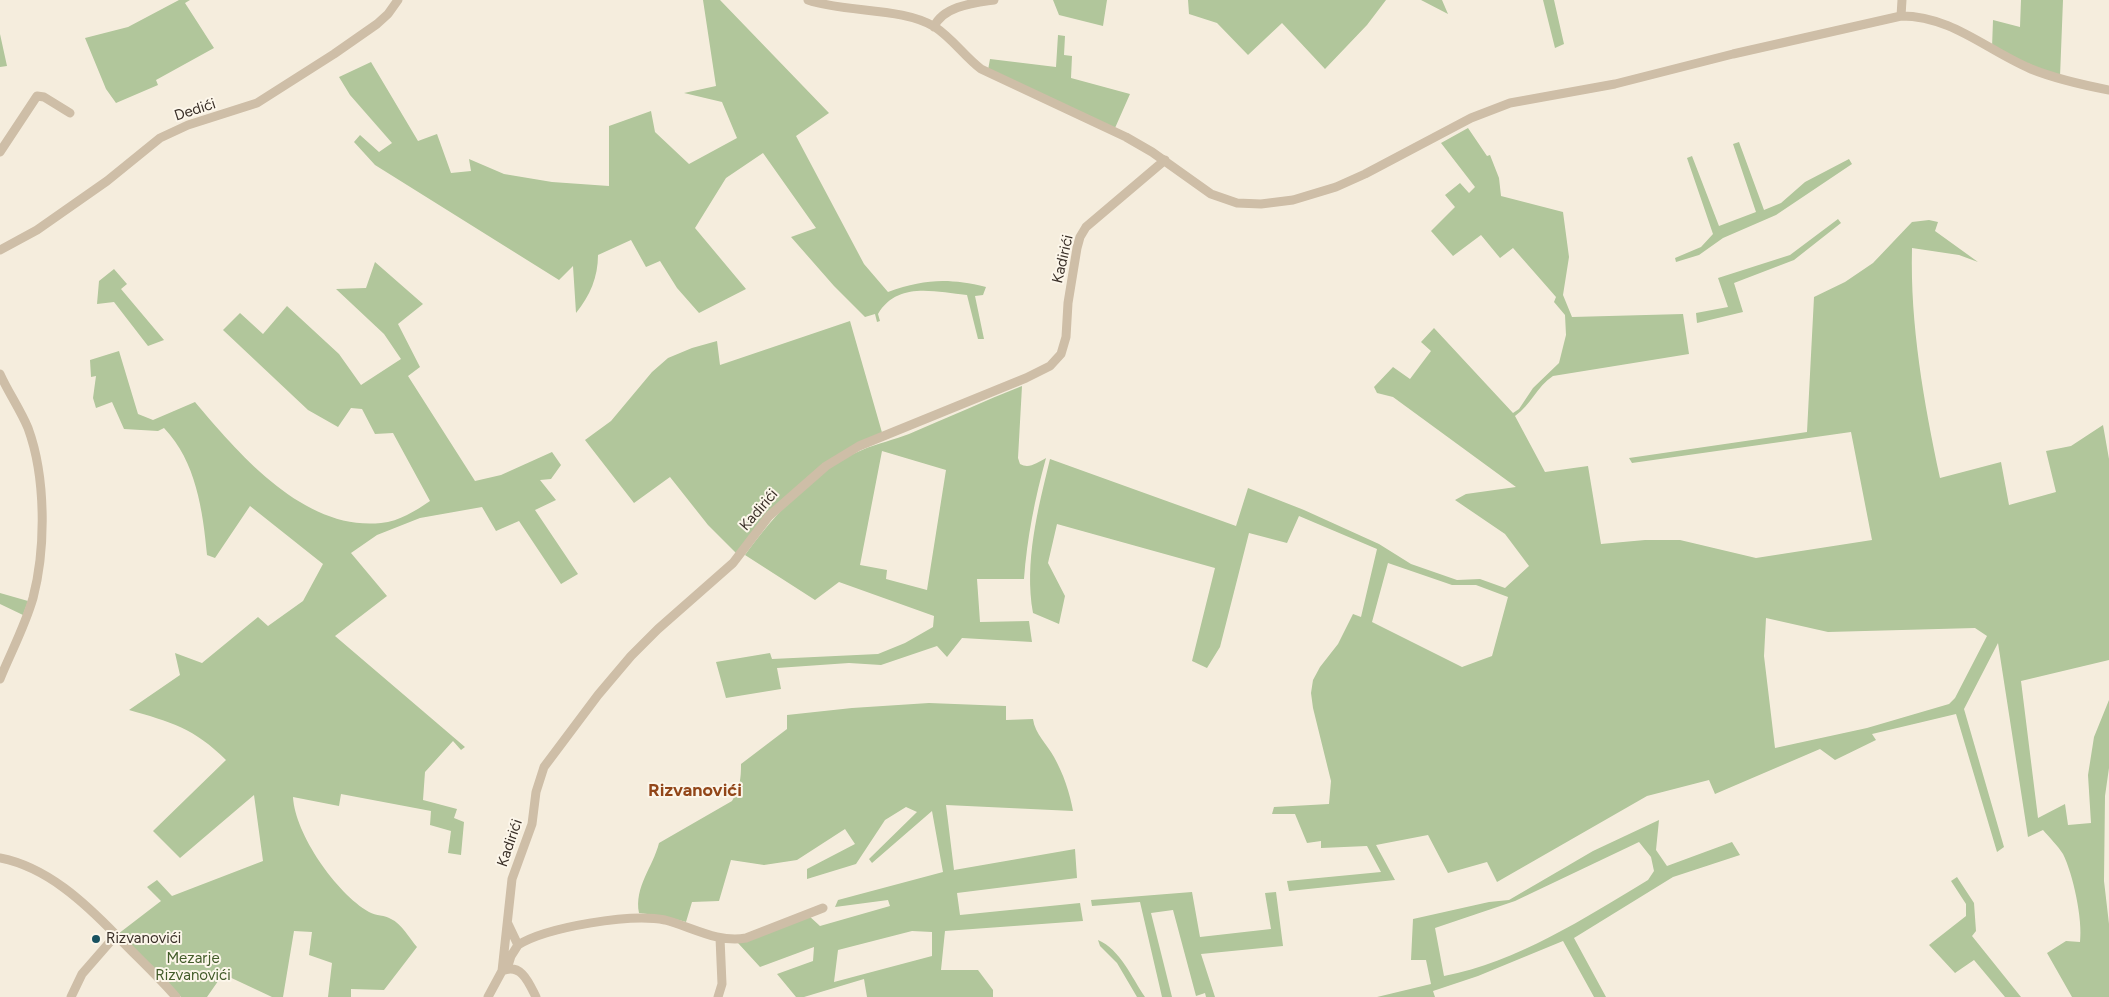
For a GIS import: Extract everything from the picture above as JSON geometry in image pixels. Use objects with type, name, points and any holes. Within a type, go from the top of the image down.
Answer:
[{"type":"street","name":"Dedići","points":[[0,250],[37,230],[107,181],[160,138],[188,125],[250,106],[274,94],[377,24],[388,14],[398,0]]},
{"type":"street","points":[[808,0],[834,7],[898,16],[934,26],[981,69],[1100,124],[1152,152],[1211,194],[1224,200],[1249,204],[1293,200],[1336,187],[1365,174],[1471,118],[1510,103],[1615,84],[1733,54],[1901,16],[1920,17],[1946,24],[2031,69],[2057,78],[2109,90]]},
{"type":"street","points":[[934,26],[948,12],[972,3],[994,0]]},
{"type":"street","points":[[1901,16],[1902,0]]},
{"type":"street","points":[[0,152],[37,96],[44,97],[70,113]]},
{"type":"street","name":"Kadirići","points":[[488,997],[504,970],[506,919],[512,879],[532,824],[536,792],[544,767],[598,695],[631,656],[658,629],[733,563],[768,516],[826,466],[859,446],[1026,378],[1054,363],[1064,346],[1068,303],[1080,237],[1093,220],[1165,160]]},
{"type":"street","points":[[0,374],[28,429],[40,489],[42,532],[33,597],[0,679]]},
{"type":"street","points":[[0,858],[20,864],[70,892],[98,915],[176,997]]},
{"type":"street","points":[[536,997],[526,977],[520,971],[504,970],[518,945],[528,940],[568,928],[644,918],[664,920],[729,940],[746,938],[823,908]]},
{"type":"street","points":[[506,919],[518,945]]},
{"type":"street","points":[[71,997],[82,974],[116,936]]},
{"type":"street","points":[[718,997],[722,984],[720,938]]},
{"type":"green space","points":[[179,0],[190,0],[185,3],[214,48],[156,80],[158,85],[116,103],[106,89],[85,38],[128,27]]},
{"type":"green space","points":[[703,0],[720,0],[829,113],[796,136],[864,264],[888,292],[914,284],[937,281],[960,282],[986,287],[983,295],[975,296],[984,339],[978,339],[967,295],[930,291],[906,293],[886,304],[878,314],[880,321],[877,322],[875,314],[865,317],[834,286],[791,237],[816,228],[763,153],[726,178],[695,228],[746,289],[699,313],[677,288],[660,261],[646,267],[631,240],[598,255],[597,271],[592,286],[576,313],[573,266],[559,280],[375,165],[354,142],[360,135],[379,152],[392,143],[350,95],[339,77],[371,62],[418,141],[437,134],[451,173],[471,171],[469,159],[504,174],[552,182],[609,186],[609,126],[651,111],[655,132],[689,164],[737,138],[722,102],[684,93],[716,86]]},
{"type":"green space","points":[[1053,0],[1107,0],[1103,26],[1059,15]]},
{"type":"green space","points":[[1188,0],[1386,0],[1367,25],[1325,69],[1282,23],[1248,55],[1217,23],[1189,14]]},
{"type":"green space","points":[[1421,0],[1442,0],[1448,14]]},
{"type":"green space","points":[[1543,0],[1554,0],[1564,44],[1555,48]]},
{"type":"green space","points":[[2021,0],[2063,0],[2060,77],[1992,48],[1993,20],[2020,27]]},
{"type":"green space","points":[[0,34],[7,66],[0,67]]},
{"type":"green space","points":[[1058,35],[1065,36],[1064,55],[1072,56],[1071,78],[1130,94],[1115,128],[988,70],[990,59],[1056,67]]},
{"type":"green space","points":[[1468,128],[1487,156],[1490,155],[1499,178],[1501,196],[1563,212],[1569,257],[1563,295],[1572,317],[1683,314],[1689,354],[1553,376],[1547,380],[1521,412],[1515,416],[1545,472],[1588,466],[1601,544],[1645,540],[1680,540],[1756,558],[1872,540],[1851,432],[1632,463],[1629,458],[1807,432],[1814,297],[1845,282],[1873,263],[1912,222],[1929,220],[1938,222],[1935,231],[1978,262],[1959,255],[1912,248],[1913,306],[1919,364],[1940,478],[2001,462],[2009,505],[2056,492],[2046,451],[2071,446],[2103,425],[2109,459],[2109,660],[2021,681],[2038,818],[2065,804],[2068,825],[2091,823],[2088,775],[2094,737],[2109,700],[2109,768],[2105,796],[2104,881],[2109,924],[2109,997],[2072,997],[2047,953],[2066,941],[2080,942],[2079,910],[2067,863],[2061,851],[2043,830],[2028,837],[1998,643],[1964,709],[2004,847],[1997,852],[1956,714],[1872,734],[1876,740],[1835,760],[1820,749],[1715,794],[1709,780],[1647,796],[1497,882],[1487,862],[1448,873],[1428,835],[1376,845],[1395,880],[1289,891],[1287,881],[1381,872],[1367,846],[1321,848],[1321,841],[1307,843],[1295,814],[1272,814],[1274,807],[1329,804],[1331,781],[1313,708],[1311,693],[1313,680],[1320,667],[1338,644],[1353,614],[1361,617],[1377,549],[1299,516],[1287,543],[1249,533],[1220,647],[1207,668],[1192,661],[1215,568],[1057,524],[1048,563],[1065,596],[1059,624],[1033,613],[1030,574],[1031,555],[1037,516],[1050,459],[1236,526],[1248,488],[1304,510],[1379,544],[1411,564],[1457,580],[1480,579],[1505,588],[1529,566],[1505,534],[1455,500],[1466,494],[1516,487],[1393,397],[1377,393],[1374,387],[1393,367],[1410,379],[1431,351],[1421,342],[1434,328],[1513,413],[1519,409],[1533,388],[1559,363],[1566,335],[1565,315],[1554,302],[1556,297],[1513,248],[1500,258],[1481,235],[1453,256],[1431,231],[1455,207],[1445,195],[1460,183],[1469,193],[1475,187],[1441,143]],"holes":[[[1388,563],[1452,585],[1476,585],[1508,597],[1492,656],[1462,667],[1372,622]],[[1766,618],[1828,632],[1975,628],[1987,636],[1955,698],[1949,704],[1867,728],[1775,748],[1764,656]]]},
{"type":"green space","points":[[1739,142],[1764,210],[1781,203],[1805,182],[1849,159],[1852,164],[1776,215],[1723,238],[1699,255],[1676,262],[1675,258],[1701,247],[1713,234],[1687,158],[1692,156],[1719,226],[1756,212],[1733,144]]},
{"type":"green space","points":[[1838,219],[1841,223],[1794,260],[1734,283],[1743,312],[1697,323],[1696,313],[1728,307],[1718,278],[1790,255]]},
{"type":"green space","name":"Mezarje Rizvanovići","points":[[375,262],[423,304],[398,324],[420,367],[408,376],[475,481],[501,475],[552,452],[561,465],[551,479],[540,480],[556,500],[535,510],[578,574],[561,584],[519,521],[496,531],[482,507],[420,518],[377,535],[351,553],[387,596],[335,636],[465,747],[461,750],[453,741],[425,772],[423,800],[457,809],[454,818],[464,822],[461,855],[448,853],[451,831],[430,825],[431,811],[341,794],[339,806],[293,797],[295,812],[309,845],[331,877],[356,903],[369,912],[395,921],[417,947],[384,990],[351,989],[351,997],[328,997],[332,963],[309,955],[312,932],[294,931],[283,997],[272,997],[223,974],[207,997],[181,997],[160,973],[118,934],[161,901],[147,887],[157,880],[172,896],[263,861],[254,795],[180,858],[153,831],[226,760],[192,733],[157,718],[129,710],[180,675],[175,653],[202,663],[258,617],[268,626],[303,601],[323,564],[250,506],[215,558],[207,555],[196,487],[191,471],[175,441],[164,428],[158,431],[124,429],[112,402],[96,408],[93,398],[96,376],[91,377],[90,360],[119,351],[138,414],[153,420],[195,402],[253,465],[300,502],[326,515],[353,522],[381,523],[401,518],[430,501],[393,433],[375,434],[362,409],[351,408],[338,427],[308,410],[223,330],[240,313],[263,334],[287,306],[339,354],[361,385],[401,359],[384,334],[336,289],[366,288]]},
{"type":"green space","points":[[114,269],[127,284],[121,289],[164,340],[148,346],[114,302],[97,304],[99,281]]},
{"type":"green space","points":[[850,321],[883,436],[816,471],[738,555],[708,525],[670,477],[634,503],[585,440],[611,421],[652,372],[668,358],[692,348],[717,341],[720,365]]},
{"type":"green space","points":[[1022,386],[1018,458],[1020,464],[1030,466],[1046,458],[1032,518],[1024,579],[977,579],[980,622],[1029,621],[1032,642],[962,638],[947,657],[937,646],[881,665],[849,663],[777,668],[781,689],[726,698],[716,662],[770,653],[772,659],[878,654],[905,643],[933,627],[934,616],[839,582],[815,600],[745,555],[769,524],[797,495],[812,481],[844,459],[868,448],[909,434]],"holes":[[[882,451],[946,470],[927,590],[886,579],[887,570],[860,565]]]},
{"type":"green space","points":[[0,593],[28,601],[23,615],[0,604]]},
{"type":"green space","points":[[929,703],[1006,706],[1006,720],[1033,719],[1039,734],[1057,763],[1068,790],[1073,811],[946,805],[954,870],[1075,849],[1077,878],[957,893],[960,915],[1080,903],[1083,921],[945,931],[941,970],[978,970],[993,990],[993,997],[867,997],[864,979],[804,997],[796,997],[777,974],[813,961],[814,947],[760,967],[738,943],[808,915],[820,926],[890,906],[888,900],[835,907],[838,900],[943,872],[932,811],[872,863],[869,859],[917,812],[906,807],[885,820],[856,864],[807,879],[807,869],[855,844],[845,829],[797,860],[764,865],[731,860],[719,901],[692,902],[686,922],[664,916],[639,913],[639,894],[659,843],[732,801],[740,783],[741,764],[787,729],[787,715],[852,708]],"holes":[[[912,931],[932,932],[932,956],[834,982],[838,950]]]},
{"type":"green space","points":[[1659,820],[1656,850],[1667,866],[1732,842],[1740,855],[1673,877],[1574,938],[1606,997],[1594,997],[1563,941],[1478,976],[1433,991],[1435,997],[1377,997],[1431,984],[1426,960],[1411,960],[1413,919],[1489,902],[1509,900],[1593,851]],"holes":[[[1639,842],[1651,857],[1654,871],[1648,880],[1575,923],[1550,937],[1498,960],[1444,976],[1435,928],[1515,901]]]},
{"type":"green space","points":[[1957,877],[1974,903],[1976,931],[1972,936],[2021,997],[2005,997],[1974,960],[1955,973],[1929,945],[1966,916],[1966,904],[1951,881]]},
{"type":"green space","points":[[1192,892],[1200,937],[1271,929],[1265,893],[1276,892],[1283,946],[1201,954],[1215,997],[1206,997],[1205,993],[1196,996],[1173,910],[1151,913],[1172,997],[1162,997],[1140,902],[1092,906],[1091,900]]},
{"type":"green space","points":[[1098,940],[1106,944],[1119,957],[1145,997],[1137,997],[1117,963],[1100,946]]},
{"type":"place","name":"Rizvanovići","points":[[96,939]]},
{"type":"district","name":"Rizvanovići","points":[[695,791]]}]
